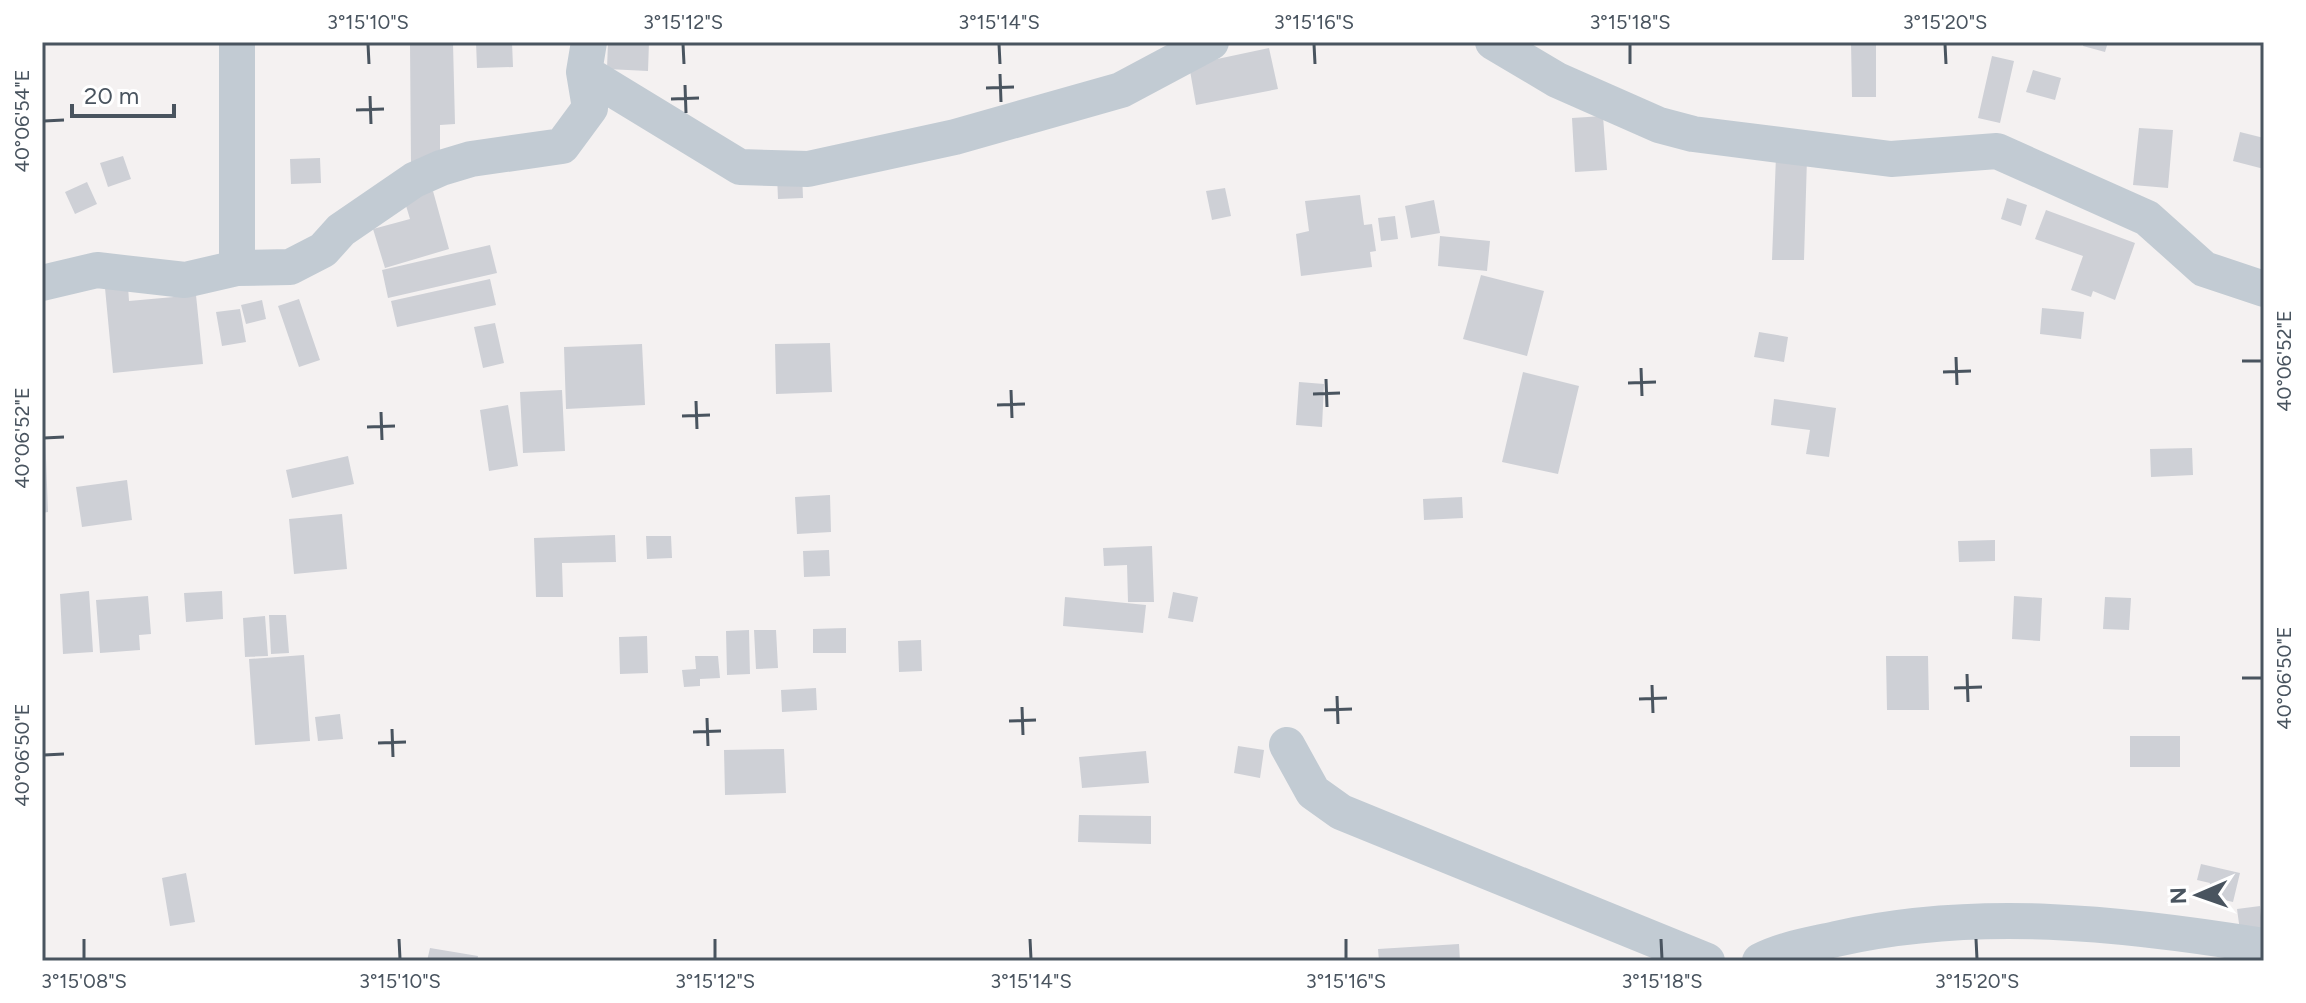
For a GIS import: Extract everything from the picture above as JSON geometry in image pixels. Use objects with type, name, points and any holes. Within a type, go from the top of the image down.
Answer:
[{"type":"street","points":[[237,42],[237,268]]},
{"type":"street","points":[[587,57],[740,167],[808,169],[955,137],[1121,90],[1211,42]]},
{"type":"street","points":[[1493,42],[1557,80],[1659,125],[1693,134],[1891,159],[1997,151],[2147,218],[2204,269],[2264,289]]},
{"type":"street","points":[[42,283],[97,270],[185,280],[237,268],[290,267],[323,250],[341,230],[414,180],[452,163],[562,146],[590,108],[587,57]]},
{"type":"street","points":[[1287,745],[1313,792],[1341,812],[1707,961]]},
{"type":"street","points":[[1760,961],[1780,952],[1864,933],[1958,921],[2027,919],[2191,935],[2264,946]]},
{"type":"building","points":[[476,42],[512,42],[513,67],[477,68]]},
{"type":"building","points":[[608,42],[649,42],[648,71],[607,69]]},
{"type":"building","points":[[1851,42],[1876,42],[1876,97],[1852,97]]},
{"type":"building","points":[[2084,42],[2108,42],[2105,52],[2083,46]]},
{"type":"building","points":[[453,43],[455,124],[440,125],[440,163],[411,163],[410,44]]},
{"type":"building","points":[[1269,48],[1278,89],[1196,105],[1189,65]]},
{"type":"building","points":[[1992,56],[2014,61],[2000,123],[1978,118]]},
{"type":"building","points":[[2033,70],[2061,78],[2055,100],[2026,92]]},
{"type":"building","points":[[1603,116],[1607,170],[1575,172],[1572,118]]},
{"type":"building","points":[[2139,128],[2173,130],[2168,188],[2133,185]]},
{"type":"building","points":[[2240,132],[2264,138],[2264,169],[2233,161]]},
{"type":"building","points":[[123,156],[131,179],[108,187],[100,163]]},
{"type":"building","points":[[1776,156],[1807,158],[1804,260],[1772,260]]},
{"type":"building","points":[[320,158],[321,183],[291,184],[290,159]]},
{"type":"building","points":[[802,173],[803,198],[778,199],[777,175]]},
{"type":"building","points":[[87,182],[97,204],[75,214],[65,192]]},
{"type":"building","points":[[1225,188],[1231,216],[1212,220],[1206,191]]},
{"type":"building","points":[[433,191],[449,249],[385,268],[373,229],[410,219],[404,199]]},
{"type":"building","points":[[1360,195],[1364,225],[1372,224],[1376,251],[1370,252],[1372,267],[1301,276],[1296,234],[1309,231],[1305,201]]},
{"type":"building","points":[[2007,198],[2027,205],[2021,226],[2001,219]]},
{"type":"building","points":[[1434,200],[1440,233],[1411,238],[1405,206]]},
{"type":"building","points":[[2046,210],[2135,243],[2115,300],[2093,291],[2091,297],[2071,290],[2083,256],[2035,239]]},
{"type":"building","points":[[1395,216],[1398,239],[1381,241],[1378,218]]},
{"type":"building","points":[[1440,236],[1490,241],[1487,271],[1438,266]]},
{"type":"building","points":[[490,245],[497,273],[388,298],[382,270]]},
{"type":"building","points":[[1481,275],[1544,291],[1527,356],[1463,339]]},
{"type":"building","points":[[490,279],[496,305],[397,327],[391,301]]},
{"type":"building","points":[[128,286],[129,301],[196,295],[203,364],[113,373],[105,288]]},
{"type":"building","points":[[299,299],[320,360],[299,367],[278,306]]},
{"type":"building","points":[[262,300],[266,319],[246,324],[241,305]]},
{"type":"building","points":[[2042,308],[2084,312],[2081,339],[2040,334]]},
{"type":"building","points":[[240,309],[246,342],[222,346],[216,312]]},
{"type":"building","points":[[495,323],[504,363],[483,368],[474,327]]},
{"type":"building","points":[[1759,332],[1788,337],[1784,362],[1754,357]]},
{"type":"building","points":[[830,343],[832,392],[776,394],[775,344]]},
{"type":"building","points":[[642,344],[645,405],[566,409],[564,347]]},
{"type":"building","points":[[1523,372],[1579,386],[1558,474],[1502,462]]},
{"type":"building","points":[[1299,382],[1324,384],[1322,427],[1296,425]]},
{"type":"building","points":[[562,390],[565,451],[523,453],[520,392]]},
{"type":"building","points":[[1774,399],[1836,408],[1829,457],[1806,454],[1810,430],[1771,425]]},
{"type":"building","points":[[508,405],[518,466],[489,471],[480,410]]},
{"type":"building","points":[[42,431],[45,431],[48,512],[42,513]]},
{"type":"building","points":[[2192,448],[2193,475],[2151,477],[2150,449]]},
{"type":"building","points":[[348,456],[354,484],[292,498],[286,470]]},
{"type":"building","points":[[127,480],[132,520],[82,527],[76,487]]},
{"type":"building","points":[[830,495],[831,532],[797,534],[795,497]]},
{"type":"building","points":[[1462,497],[1463,518],[1424,520],[1423,499]]},
{"type":"building","points":[[342,514],[347,569],[294,574],[289,519]]},
{"type":"building","points":[[615,535],[616,562],[562,563],[563,597],[536,597],[534,538]]},
{"type":"building","points":[[646,536],[671,536],[672,558],[647,559]]},
{"type":"building","points":[[1995,540],[1995,561],[1959,562],[1958,541]]},
{"type":"building","points":[[1152,546],[1154,602],[1128,602],[1127,565],[1104,566],[1103,548]]},
{"type":"building","points":[[829,550],[830,576],[804,577],[803,551]]},
{"type":"building","points":[[89,591],[93,652],[63,654],[60,594]]},
{"type":"building","points":[[222,591],[223,619],[186,622],[184,593]]},
{"type":"building","points":[[1173,592],[1198,597],[1193,622],[1168,618]]},
{"type":"building","points":[[148,596],[151,634],[139,635],[140,650],[100,653],[96,600]]},
{"type":"building","points":[[2014,596],[2042,598],[2040,641],[2012,639]]},
{"type":"building","points":[[1065,597],[1146,605],[1143,633],[1063,626]]},
{"type":"building","points":[[2105,597],[2131,598],[2129,630],[2103,629]]},
{"type":"building","points":[[269,615],[286,615],[289,653],[271,654]]},
{"type":"building","points":[[265,616],[268,656],[245,657],[243,618]]},
{"type":"building","points":[[846,628],[846,653],[813,653],[813,629]]},
{"type":"building","points":[[749,630],[750,674],[727,675],[726,631]]},
{"type":"building","points":[[754,630],[776,630],[778,668],[756,669]]},
{"type":"building","points":[[647,636],[648,673],[620,674],[619,637]]},
{"type":"building","points":[[921,640],[922,671],[899,672],[898,641]]},
{"type":"building","points":[[304,655],[310,741],[255,745],[249,659]]},
{"type":"building","points":[[695,656],[718,656],[720,678],[700,679],[700,686],[684,687],[682,670],[696,669]]},
{"type":"building","points":[[1886,656],[1928,656],[1929,710],[1887,710]]},
{"type":"building","points":[[816,688],[817,710],[782,712],[781,690]]},
{"type":"building","points":[[340,714],[343,739],[318,741],[315,717]]},
{"type":"building","points":[[2130,736],[2180,736],[2180,767],[2130,767]]},
{"type":"building","points":[[1238,746],[1264,750],[1260,778],[1234,773]]},
{"type":"building","points":[[784,749],[786,793],[725,795],[724,750]]},
{"type":"building","points":[[1146,751],[1149,783],[1082,788],[1079,757]]},
{"type":"building","points":[[1079,815],[1151,816],[1151,844],[1078,842]]},
{"type":"building","points":[[2201,864],[2240,873],[2233,902],[2207,896],[2210,883],[2197,880]]},
{"type":"building","points":[[186,873],[195,922],[170,926],[162,878]]},
{"type":"building","points":[[2260,906],[2262,928],[2240,931],[2237,909]]},
{"type":"building","points":[[1459,944],[1460,961],[1379,961],[1378,949]]},
{"type":"building","points":[[430,948],[478,956],[477,961],[427,961]]}]
